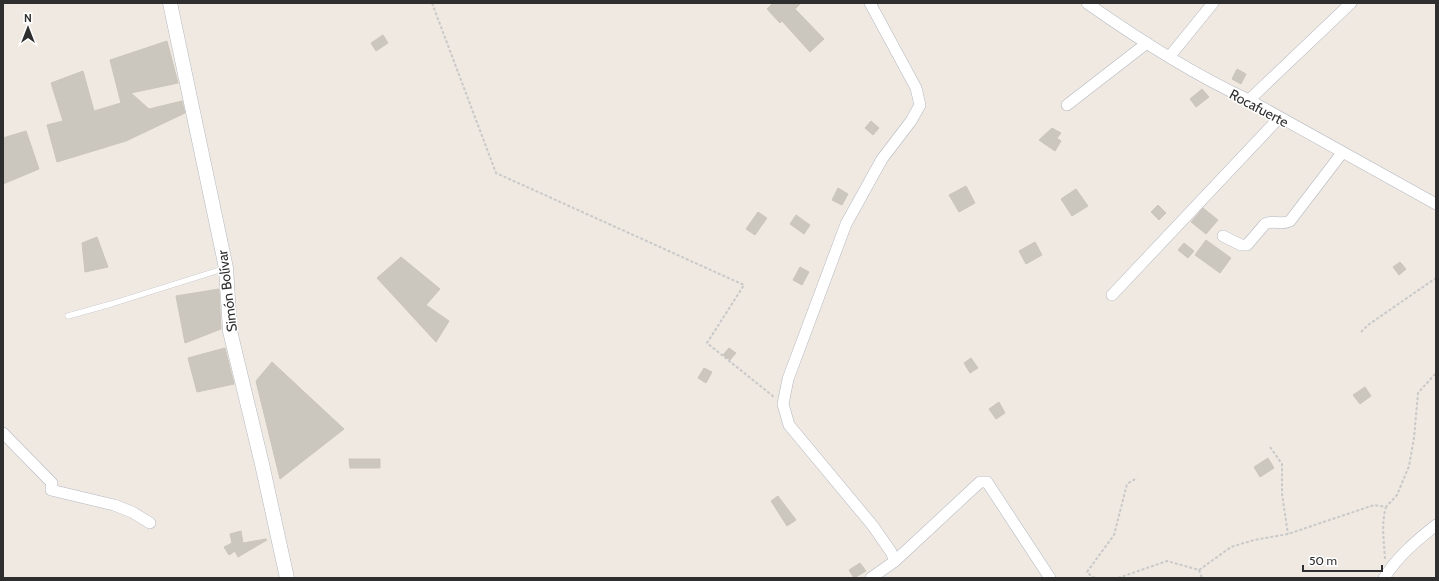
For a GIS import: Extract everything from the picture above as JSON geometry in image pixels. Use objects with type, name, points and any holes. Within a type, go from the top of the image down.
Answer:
[{"type":"street","name":"Simón Bolívar","points":[[170,3],[226,268],[230,331],[288,578]]},
{"type":"street","points":[[870,3],[916,88],[920,105],[911,121],[882,159],[846,224],[788,379],[782,404],[789,425],[873,526],[891,552],[895,561]]},
{"type":"street","name":"Rocafuerte","points":[[1087,3],[1147,43],[1219,86],[1249,100],[1436,204]]},
{"type":"street","points":[[1170,56],[1213,3]]},
{"type":"street","points":[[1249,100],[1351,3]]},
{"type":"street","points":[[1067,105],[1147,43]]},
{"type":"street","points":[[1112,295],[1279,118]]},
{"type":"street","points":[[1223,236],[1241,245],[1247,245],[1268,222],[1282,224],[1290,221],[1342,153]]},
{"type":"street","points":[[3,433],[52,483],[51,490],[114,505],[132,512],[150,524]]},
{"type":"street","points":[[871,578],[895,561],[980,482],[987,482],[1050,578]]},
{"type":"street","points":[[1384,578],[1392,566],[1410,546],[1436,525]]},
{"type":"lane","points":[[68,316],[226,268]]},
{"type":"path","points":[[432,3],[496,173],[744,285],[707,343],[782,404]]},
{"type":"path","points":[[1361,332],[1368,325],[1436,278]]},
{"type":"path","points":[[1385,561],[1382,528],[1383,516],[1386,507],[1397,495],[1409,466],[1414,438],[1418,393],[1436,373]]},
{"type":"path","points":[[1270,447],[1282,464],[1282,494],[1288,534]]},
{"type":"path","points":[[1095,578],[1087,572],[1114,535],[1127,484],[1137,478]]},
{"type":"path","points":[[1118,578],[1167,562],[1199,570],[1231,548],[1254,540],[1288,534],[1374,505],[1386,507]]},
{"type":"path","points":[[1199,570],[1202,578]]},
{"type":"building","points":[[773,3],[801,3],[795,9],[824,39],[810,52],[782,21],[780,23],[767,9]]},
{"type":"building","points":[[383,35],[388,43],[376,51],[371,43]]},
{"type":"building","points":[[167,41],[178,83],[131,93],[149,109],[182,101],[185,113],[126,141],[57,162],[47,125],[63,121],[51,83],[83,71],[94,111],[121,103],[110,60]]},
{"type":"building","points":[[1237,69],[1246,74],[1241,84],[1232,79]]},
{"type":"building","points":[[1202,89],[1209,97],[1196,107],[1190,99]]},
{"type":"building","points":[[871,121],[879,128],[873,135],[865,128]]},
{"type":"building","points":[[1052,128],[1061,133],[1057,138],[1061,141],[1055,151],[1039,140]]},
{"type":"building","points":[[26,131],[39,169],[3,184],[3,138]]},
{"type":"building","points":[[966,186],[975,203],[959,212],[949,195]]},
{"type":"building","points":[[838,188],[848,194],[842,205],[832,200]]},
{"type":"building","points":[[1076,189],[1088,206],[1072,216],[1061,199]]},
{"type":"building","points":[[1158,205],[1166,213],[1159,220],[1151,212]]},
{"type":"building","points":[[1203,208],[1218,220],[1206,234],[1191,222]]},
{"type":"building","points":[[758,212],[767,218],[755,235],[746,229]]},
{"type":"building","points":[[796,215],[810,225],[804,234],[790,224]]},
{"type":"building","points":[[97,237],[108,267],[85,272],[82,243]]},
{"type":"building","points":[[1206,240],[1231,258],[1220,273],[1195,255]]},
{"type":"building","points":[[1035,242],[1042,255],[1026,264],[1019,251]]},
{"type":"building","points":[[1184,243],[1194,251],[1188,258],[1178,250]]},
{"type":"building","points":[[401,257],[440,289],[426,305],[449,321],[436,342],[377,278]]},
{"type":"building","points":[[1400,262],[1406,269],[1399,275],[1393,267]]},
{"type":"building","points":[[800,267],[809,272],[802,285],[793,280]]},
{"type":"building","points":[[219,289],[221,329],[185,343],[176,296]]},
{"type":"building","points":[[225,348],[234,384],[197,392],[188,358]]},
{"type":"building","points":[[729,348],[736,353],[730,360],[723,355]]},
{"type":"building","points":[[971,358],[978,368],[970,373],[964,363]]},
{"type":"building","points":[[272,362],[344,429],[280,479],[256,381]]},
{"type":"building","points":[[704,368],[712,372],[706,383],[698,378]]},
{"type":"building","points":[[1365,387],[1371,396],[1360,404],[1353,395]]},
{"type":"building","points":[[999,402],[1005,413],[996,419],[989,409]]},
{"type":"building","points":[[1268,458],[1274,468],[1260,477],[1254,467]]},
{"type":"building","points":[[349,459],[380,459],[380,468],[350,468]]},
{"type":"building","points":[[778,496],[796,520],[787,526],[771,501]]},
{"type":"building","points":[[241,531],[243,543],[267,540],[238,557],[235,551],[229,555],[224,547],[232,543],[230,534]]},
{"type":"building","points":[[860,563],[866,571],[854,578],[849,570]]}]
